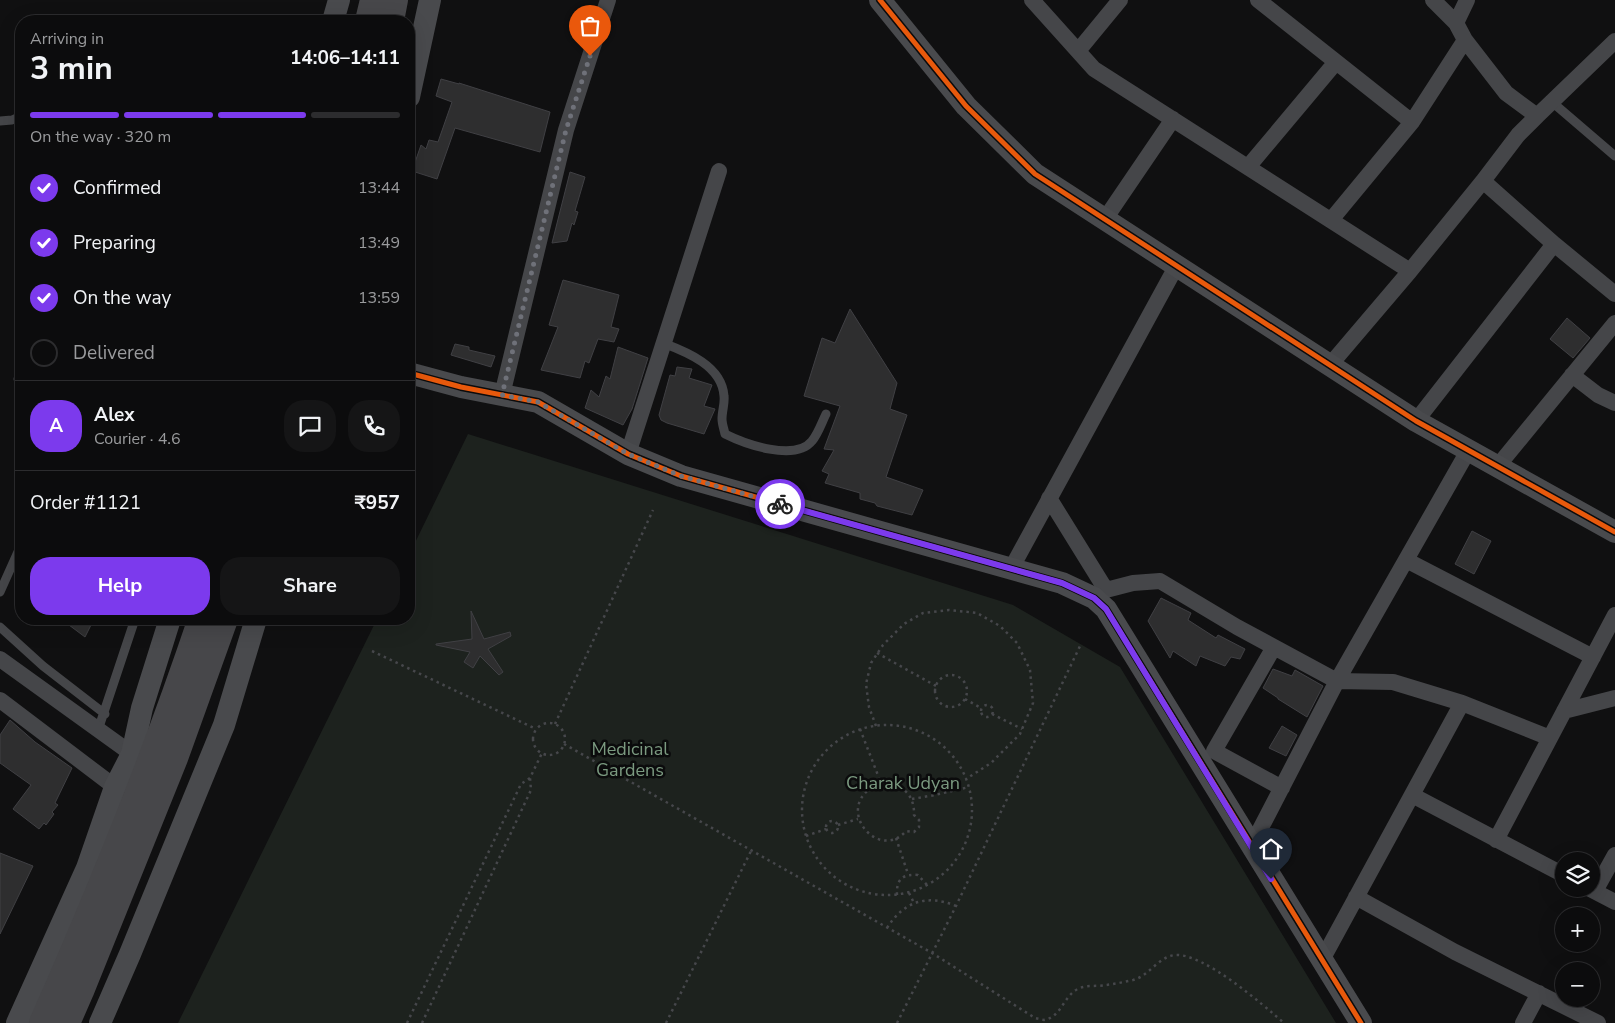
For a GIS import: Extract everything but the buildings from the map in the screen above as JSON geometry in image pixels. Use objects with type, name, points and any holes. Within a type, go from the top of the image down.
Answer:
[{"type":"highway","points":[[370,15],[374,0]]},
{"type":"highway","points":[[391,15],[394,0]]},
{"type":"highway","points":[[43,1023],[118,850],[156,752],[200,625]]},
{"type":"highway","points":[[66,1023],[174,758],[222,625]]},
{"type":"street","points":[[335,15],[338,0]]},
{"type":"street","points":[[415,69],[430,0]]},
{"type":"street","points":[[502,395],[566,130],[608,0]]},
{"type":"street","points":[[880,0],[966,106],[1035,174],[1416,421],[1615,532]]},
{"type":"street","points":[[1032,0],[1094,69],[1410,271]]},
{"type":"street","points":[[1078,51],[1120,0]]},
{"type":"street","points":[[1258,0],[1412,122]]},
{"type":"street","points":[[1433,0],[1456,23],[1465,40],[1506,93],[1537,116]]},
{"type":"street","points":[[1456,23],[1467,0]]},
{"type":"street","points":[[1331,220],[1412,122],[1465,40]]},
{"type":"street","points":[[1330,365],[1410,271],[1518,135],[1615,41]]},
{"type":"street","points":[[1248,167],[1336,62]]},
{"type":"street","points":[[1105,219],[1173,119]]},
{"type":"street","points":[[628,454],[719,171]]},
{"type":"street","points":[[1483,181],[1554,244],[1615,294]]},
{"type":"street","points":[[1416,421],[1554,244]]},
{"type":"street","points":[[1011,569],[1177,265]]},
{"type":"street","points":[[1497,467],[1615,323]]},
{"type":"street","points":[[415,375],[461,387],[538,402],[628,454],[681,476],[1100,594],[1133,583],[1160,581],[1337,681],[1393,682],[1462,703],[1550,738]]},
{"type":"street","points":[[1572,375],[1598,395],[1615,403]]},
{"type":"street","points":[[1251,847],[1337,681],[1468,450]]},
{"type":"street","points":[[1049,498],[1100,594],[1106,609],[1361,1023]]},
{"type":"street","points":[[1406,560],[1593,656]]},
{"type":"street","points":[[1496,840],[1615,615]]},
{"type":"street","points":[[17,1023],[87,868],[115,787],[132,754],[142,708],[168,625]]},
{"type":"street","points":[[100,1023],[224,725],[254,625]]},
{"type":"street","points":[[1274,647],[1214,752],[1282,788]]},
{"type":"street","points":[[0,659],[132,754]]},
{"type":"street","points":[[1564,711],[1615,698]]},
{"type":"street","points":[[0,700],[115,787]]},
{"type":"street","points":[[1322,960],[1462,703]]},
{"type":"street","points":[[1412,795],[1555,870]]},
{"type":"street","points":[[1600,878],[1615,855]]},
{"type":"street","points":[[1600,894],[1615,902]]},
{"type":"street","points":[[1356,897],[1456,952],[1598,1023]]},
{"type":"street","points":[[1523,1023],[1539,993]]},
{"type":"lane","points":[[1552,102],[1615,156]]},
{"type":"lane","points":[[0,121],[15,119]]},
{"type":"lane","points":[[663,343],[681,350],[702,362],[717,374],[723,387],[725,398],[722,418],[725,434],[737,440],[787,452],[800,450],[812,442],[826,414]]},
{"type":"lane","points":[[0,592],[4,572],[15,555]]},
{"type":"lane","points":[[98,730],[105,714],[133,625]]},
{"type":"lane","points":[[0,627],[43,666],[105,714]]},
{"type":"path","points":[[555,724],[653,510]]},
{"type":"path","points":[[876,727],[868,707],[866,684],[871,663],[883,645],[904,624],[923,613],[949,610],[977,613],[1000,626],[1017,643],[1030,670],[1033,703],[1020,734],[991,763],[966,779]]},
{"type":"path","points":[[897,1023],[956,906],[1081,644]]},
{"type":"path","points":[[372,651],[536,729]]},
{"type":"path","points":[[877,653],[936,686]]},
{"type":"path","points":[[948,675],[960,676],[967,685],[968,690],[965,700],[956,707],[946,707],[938,700],[935,691],[936,686],[943,677],[948,675]]},
{"type":"path","points":[[965,700],[981,708]]},
{"type":"path","points":[[981,708],[986,705],[990,706],[992,714]]},
{"type":"path","points":[[981,708],[981,714],[984,717],[992,714]]},
{"type":"path","points":[[992,714],[1022,729]]},
{"type":"path","points":[[545,724],[555,724],[563,730],[565,734],[564,744],[558,752],[552,754],[542,753],[534,745],[536,729],[545,724]]},
{"type":"path","points":[[887,725],[914,729],[938,742],[958,762],[969,786],[972,814],[967,841],[953,865],[932,883],[908,893],[897,895],[876,896],[849,888],[826,871],[809,847],[802,819],[804,790],[816,763],[836,742],[860,729],[876,727],[887,725]]},
{"type":"path","points":[[860,729],[881,783]]},
{"type":"path","points":[[564,744],[932,953],[1035,1018],[1044,1020],[1056,1016],[1077,989],[1085,986],[1104,986],[1136,979],[1161,960],[1174,955],[1187,956],[1203,963],[1252,995],[1284,1023]]},
{"type":"path","points":[[422,1023],[531,790],[530,778],[542,753]]},
{"type":"path","points":[[406,1023],[521,784],[530,778]]},
{"type":"path","points":[[890,783],[907,791],[912,799],[915,808],[914,815],[919,820],[919,827],[914,832],[906,831],[896,838],[886,840],[877,838],[869,834],[862,827],[858,819],[860,801],[864,792],[872,786],[890,783]]},
{"type":"path","points":[[912,799],[969,786]]},
{"type":"path","points":[[838,826],[858,819]]},
{"type":"path","points":[[826,829],[826,825],[830,821],[834,821],[838,826]]},
{"type":"path","points":[[826,829],[828,833],[832,834],[836,832],[838,826]]},
{"type":"path","points":[[806,836],[826,829]]},
{"type":"path","points":[[896,838],[908,874]]},
{"type":"path","points":[[666,1023],[751,851]]},
{"type":"path","points":[[897,895],[896,888],[899,882],[908,874],[918,875],[928,885]]},
{"type":"path","points":[[908,893],[914,903]]},
{"type":"path","points":[[887,928],[902,910],[914,903],[939,900],[956,906]]},
{"type":"green space","name":"Medicinal Gardens","points":[[468,434],[1013,605],[1120,667],[1336,1023],[178,1023],[374,625],[415,625],[415,543]]},
{"type":"cycle path","points":[[880,0],[966,106],[1035,174],[1416,421],[1615,532]]},
{"type":"cycle path","points":[[415,375],[461,387],[538,402],[628,454],[681,476],[1062,583],[1094,598],[1106,609],[1361,1023]]},
{"type":"way so far","points":[[590,56],[566,130],[502,395],[538,402],[628,454],[681,476],[780,504]]},
{"type":"route","points":[[780,504],[1062,583],[1094,598],[1106,609],[1271,879]]},
{"type":"park label","name":"Charak Udyan","points":[[903,783]]}]
